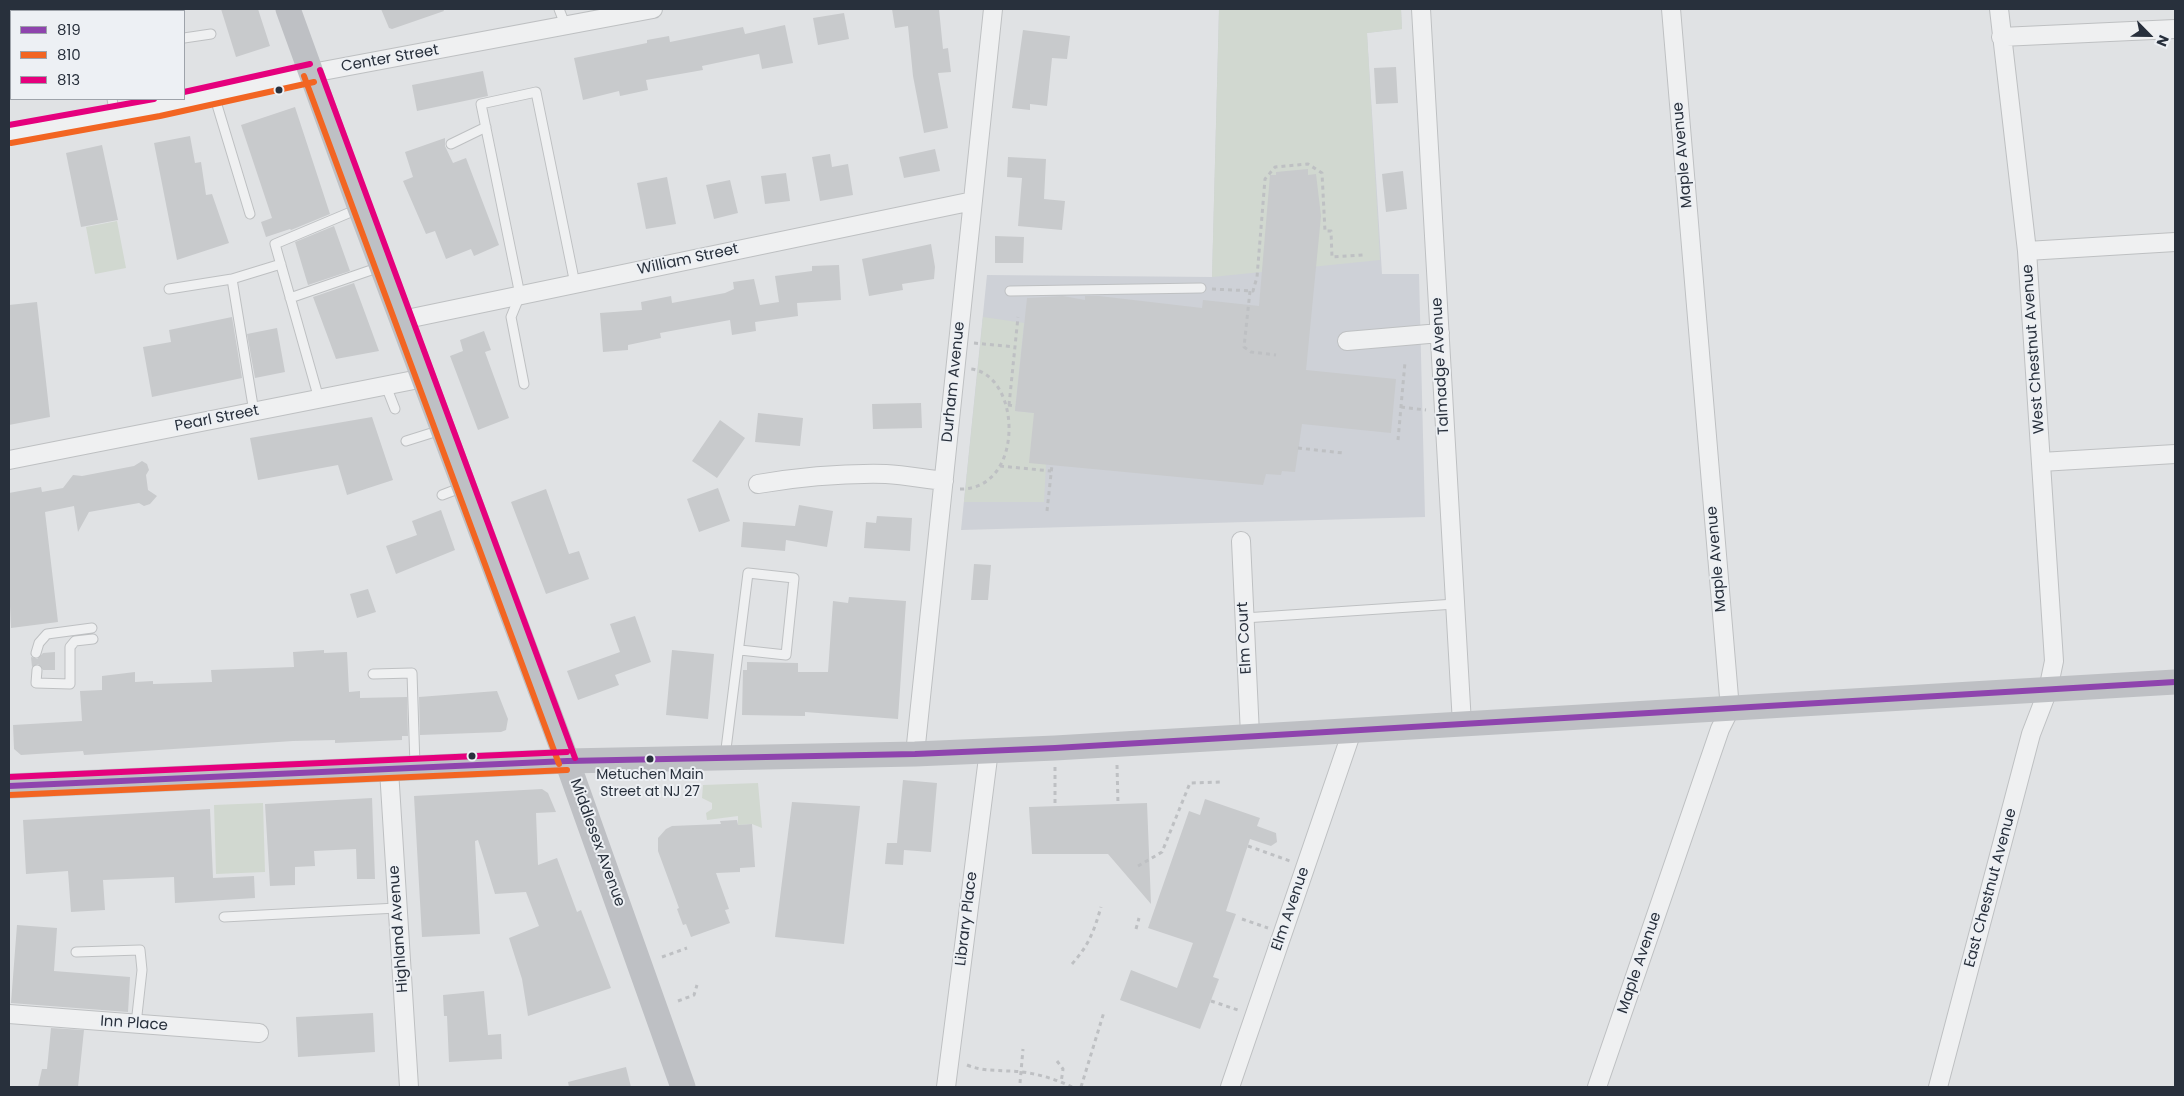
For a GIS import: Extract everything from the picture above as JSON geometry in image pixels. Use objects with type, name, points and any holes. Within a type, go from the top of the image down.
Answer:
[{"type":"main road","name":"Middlesex Avenue","points":[[288,9],[443,429],[453,491],[567,760],[684,1087]]},
{"type":"main road","points":[[9,786],[415,769],[567,760],[915,754],[1055,748],[1250,735],[1352,731],[2175,682]]},
{"type":"street","name":"Center Street","points":[[185,99],[214,95],[312,73],[566,27],[653,9]]},
{"type":"street","name":"Durham Avenue","points":[[915,754],[993,9]]},
{"type":"street","name":"Talmadge Avenue","points":[[1421,9],[1462,724]]},
{"type":"street","name":"Maple Avenue","points":[[1597,1087],[1720,729],[1730,709],[1671,9]]},
{"type":"street","name":"West Chestnut Avenue","points":[[1999,9],[2027,251],[2054,661],[2048,690]]},
{"type":"street","points":[[2001,37],[2175,29]]},
{"type":"street","name":"Center Street","points":[[9,134],[114,107],[178,100]]},
{"type":"street","name":"William Street","points":[[402,320],[973,201]]},
{"type":"street","points":[[2027,251],[2175,242]]},
{"type":"street","points":[[1347,341],[1440,333]]},
{"type":"street","name":"Pearl Street","points":[[9,460],[424,378]]},
{"type":"street","points":[[2041,462],[2175,454]]},
{"type":"street","points":[[758,484],[810,476],[887,474],[943,485]]},
{"type":"street","name":"Elm Court","points":[[1241,541],[1250,735]]},
{"type":"street","name":"East Chestnut Avenue","points":[[1938,1087],[2031,734],[2048,690]]},
{"type":"street","name":"Elm Avenue","points":[[1230,1087],[1352,731]]},
{"type":"street","name":"Library Place","points":[[946,1087],[989,750]]},
{"type":"street","name":"Highland Avenue","points":[[389,770],[409,1087]]},
{"type":"street","name":"Inn Place","points":[[9,1014],[259,1033]]},
{"type":"lane","points":[[559,9],[566,27]]},
{"type":"lane","points":[[185,38],[211,34]]},
{"type":"lane","points":[[524,384],[511,317],[520,296],[481,104],[536,92],[575,284]]},
{"type":"lane","points":[[214,95],[250,214]]},
{"type":"lane","points":[[452,144],[486,127]]},
{"type":"lane","points":[[319,399],[275,244],[360,208]]},
{"type":"lane","points":[[168,289],[232,279],[281,264]]},
{"type":"lane","points":[[290,298],[382,266]]},
{"type":"lane","points":[[232,279],[254,412]]},
{"type":"lane","points":[[1010,291],[1201,288]]},
{"type":"lane","points":[[386,386],[395,409]]},
{"type":"lane","points":[[406,440],[443,429]]},
{"type":"lane","points":[[725,758],[748,574],[794,578],[786,655],[740,650]]},
{"type":"lane","points":[[1244,618],[1455,604]]},
{"type":"lane","points":[[36,653],[39,643],[47,634],[92,628]]},
{"type":"lane","points":[[37,670],[36,683],[70,684],[70,647],[75,641],[93,639]]},
{"type":"lane","points":[[373,674],[412,672],[415,769]]},
{"type":"lane","points":[[224,917],[397,908]]},
{"type":"lane","points":[[76,952],[140,950],[142,970],[136,1024]]},
{"type":"path","points":[[1201,288],[1254,291],[1257,276],[1265,179],[1275,167],[1308,164],[1322,173],[1325,231],[1331,231],[1332,257],[1364,255]]},
{"type":"path","points":[[1250,291],[1244,347],[1251,352],[1276,355]]},
{"type":"path","points":[[943,485],[971,489],[985,481],[1000,466],[1009,442],[1010,425],[1007,405],[1018,317]]},
{"type":"path","points":[[958,341],[1015,347]]},
{"type":"path","points":[[1398,440],[1405,362]]},
{"type":"path","points":[[956,368],[978,370],[990,378],[1007,405]]},
{"type":"path","points":[[1007,405],[1016,406]]},
{"type":"path","points":[[1401,407],[1444,412]]},
{"type":"path","points":[[1298,448],[1343,453]]},
{"type":"path","points":[[1047,511],[1052,465]]},
{"type":"path","points":[[1000,466],[1051,471]]},
{"type":"path","points":[[1116,744],[1118,804]]},
{"type":"path","points":[[1055,748],[1055,807]]},
{"type":"path","points":[[1138,866],[1162,852],[1190,783],[1223,782]]},
{"type":"path","points":[[1248,846],[1306,866]]},
{"type":"path","points":[[1072,964],[1086,948],[1102,907]]},
{"type":"path","points":[[1136,929],[1139,918]]},
{"type":"path","points":[[1242,919],[1283,933]]},
{"type":"path","points":[[662,957],[687,948]]},
{"type":"path","points":[[678,1001],[694,995],[697,985]]},
{"type":"path","points":[[1210,1001],[1254,1016]]},
{"type":"path","points":[[1081,1087],[1104,1012]]},
{"type":"path","points":[[1020,1083],[1023,1049]]},
{"type":"path","points":[[950,1059],[990,1072],[1021,1072],[1072,1087]]},
{"type":"path","points":[[1057,1061],[1063,1069],[1061,1083]]},
{"type":"shaded area","points":[[1219,9],[1401,9],[1402,29],[1367,33],[1382,274],[1419,274],[1425,517],[961,530],[987,275],[1212,277]]},
{"type":"shaded area","points":[[1219,9],[1401,9],[1402,29],[1367,33],[1380,260],[1212,277]]},
{"type":"shaded area","points":[[117,221],[126,268],[95,274],[86,227]]},
{"type":"shaded area","points":[[983,317],[1024,323],[1015,411],[1034,413],[1046,464],[1044,502],[964,502]]},
{"type":"shaded area","points":[[758,783],[762,828],[752,824],[738,825],[738,816],[707,820],[706,813],[712,809],[712,803],[702,798],[703,785]]},
{"type":"shaded area","points":[[263,803],[265,872],[216,874],[214,805]]},
{"type":"building","points":[[221,9],[258,9],[270,46],[236,57]]},
{"type":"building","points":[[381,9],[443,9],[444,11],[392,29],[389,28]]},
{"type":"building","points":[[892,9],[939,9],[943,49],[948,48],[951,72],[938,73],[948,128],[924,133],[913,76],[908,26],[895,28]]},
{"type":"building","points":[[844,13],[849,39],[818,45],[813,18]]},
{"type":"building","points":[[785,25],[793,63],[762,69],[759,54],[702,66],[703,70],[646,80],[648,90],[620,96],[619,91],[583,100],[574,58],[647,43],[647,40],[669,36],[670,42],[743,27],[745,34]]},
{"type":"building","points":[[1023,30],[1070,36],[1067,59],[1052,58],[1047,106],[1030,104],[1030,110],[1012,108]]},
{"type":"building","points":[[1396,67],[1398,103],[1376,104],[1374,68]]},
{"type":"building","points":[[483,71],[488,96],[417,111],[412,85]]},
{"type":"building","points":[[295,107],[330,214],[291,230],[266,237],[261,222],[272,218],[241,125]]},
{"type":"building","points":[[190,136],[195,163],[201,162],[206,195],[212,194],[229,243],[177,260],[154,143]]},
{"type":"building","points":[[445,138],[445,146],[453,163],[466,158],[499,245],[474,256],[471,249],[446,259],[435,231],[426,234],[403,181],[413,177],[405,152]]},
{"type":"building","points":[[102,145],[118,220],[81,227],[66,153]]},
{"type":"building","points":[[935,149],[940,171],[904,178],[899,157]]},
{"type":"building","points":[[830,154],[832,167],[848,164],[853,195],[820,201],[812,157]]},
{"type":"building","points":[[1008,157],[1046,159],[1044,199],[1065,201],[1062,230],[1018,226],[1022,178],[1007,177]]},
{"type":"building","points":[[1308,169],[1308,175],[1316,174],[1321,216],[1306,370],[1396,379],[1391,433],[1302,424],[1295,472],[1282,471],[1281,475],[1266,474],[1263,485],[1029,463],[1034,413],[1015,411],[1027,298],[1063,296],[1085,300],[1085,296],[1099,296],[1202,308],[1203,300],[1259,306],[1270,175],[1276,175],[1276,172]]},
{"type":"building","points":[[1403,171],[1407,209],[1386,212],[1382,174]]},
{"type":"building","points":[[786,173],[790,201],[765,204],[761,176]]},
{"type":"building","points":[[667,177],[676,224],[646,229],[637,183]]},
{"type":"building","points":[[730,180],[738,213],[714,219],[706,185]]},
{"type":"building","points":[[334,226],[350,271],[308,285],[295,242]]},
{"type":"building","points":[[995,236],[1024,237],[1023,263],[995,263]]},
{"type":"building","points":[[931,244],[935,267],[934,279],[902,284],[903,290],[869,296],[862,259]]},
{"type":"building","points":[[839,265],[841,300],[797,303],[798,316],[755,322],[756,331],[732,335],[730,320],[660,333],[661,338],[628,345],[628,350],[603,352],[600,313],[642,310],[641,302],[671,296],[672,303],[725,293],[734,289],[733,282],[754,279],[760,305],[779,302],[775,276],[812,271],[812,266]]},
{"type":"building","points":[[354,283],[379,351],[336,359],[313,297]]},
{"type":"building","points":[[37,302],[50,417],[9,425],[9,305]]},
{"type":"building","points":[[232,317],[242,378],[152,397],[143,347],[171,342],[169,330]]},
{"type":"building","points":[[277,328],[285,372],[255,378],[247,334]]},
{"type":"building","points":[[484,331],[491,350],[485,352],[509,418],[478,430],[450,356],[463,351],[460,340]]},
{"type":"building","points":[[921,403],[922,428],[873,429],[872,404]]},
{"type":"building","points":[[758,413],[803,418],[800,446],[755,442]]},
{"type":"building","points":[[372,417],[393,480],[347,495],[338,465],[258,480],[250,438]]},
{"type":"building","points":[[720,420],[745,438],[717,478],[692,461]]},
{"type":"building","points":[[142,461],[147,464],[149,470],[146,475],[148,490],[157,496],[150,504],[144,506],[139,503],[89,512],[78,532],[74,506],[45,512],[58,622],[11,628],[9,493],[41,487],[42,492],[63,488],[73,475],[82,476],[134,466]]},
{"type":"building","points":[[718,488],[730,521],[699,532],[687,499]]},
{"type":"building","points":[[546,489],[569,554],[579,551],[589,579],[546,594],[511,502]]},
{"type":"building","points":[[799,505],[833,511],[827,547],[786,540],[785,551],[741,547],[743,522],[795,526]]},
{"type":"building","points":[[441,510],[455,550],[396,574],[386,546],[417,535],[412,521]]},
{"type":"building","points":[[877,516],[912,518],[910,551],[864,548],[866,522],[876,523]]},
{"type":"building","points":[[974,564],[991,565],[988,600],[971,600]]},
{"type":"building","points":[[368,589],[376,612],[357,618],[350,594]]},
{"type":"building","points":[[849,597],[906,601],[898,719],[805,712],[805,716],[742,715],[743,670],[747,670],[747,662],[798,663],[798,672],[828,672],[833,601],[848,603]]},
{"type":"building","points":[[635,616],[651,662],[615,675],[619,685],[578,700],[567,671],[620,652],[610,624]]},
{"type":"building","points":[[324,650],[324,653],[347,652],[349,692],[360,691],[360,698],[407,697],[408,736],[402,736],[402,740],[335,743],[335,740],[293,741],[84,755],[83,751],[21,755],[14,749],[13,725],[82,721],[80,691],[102,690],[102,676],[135,672],[135,682],[153,681],[153,684],[212,682],[211,670],[294,667],[293,652]]},
{"type":"building","points":[[672,650],[714,654],[708,719],[666,715]]},
{"type":"building","points":[[55,652],[55,670],[43,670],[38,664],[32,667],[31,657],[37,659],[43,653]]},
{"type":"building","points":[[497,691],[508,719],[506,730],[501,732],[420,735],[419,697]]},
{"type":"building","points":[[903,780],[937,783],[931,852],[904,850],[903,865],[885,864],[887,843],[897,843]]},
{"type":"building","points":[[542,789],[548,793],[556,812],[536,813],[538,865],[557,858],[577,912],[581,910],[611,988],[528,1016],[522,979],[509,938],[539,926],[526,892],[495,894],[478,840],[475,841],[480,934],[422,937],[414,796]]},
{"type":"building","points":[[372,798],[375,879],[357,879],[356,849],[314,851],[315,866],[295,867],[295,885],[270,886],[265,804]]},
{"type":"building","points":[[1205,799],[1260,818],[1257,826],[1276,833],[1277,842],[1271,846],[1250,839],[1226,911],[1236,914],[1213,977],[1219,979],[1200,1029],[1120,1000],[1131,970],[1177,988],[1193,943],[1148,928],[1189,811],[1200,815]]},
{"type":"building","points":[[792,802],[860,806],[844,944],[775,937]]},
{"type":"building","points":[[1147,803],[1151,904],[1108,854],[1032,854],[1029,807]]},
{"type":"building","points":[[210,809],[213,878],[254,876],[255,898],[175,903],[174,877],[103,880],[105,910],[71,912],[68,871],[26,874],[23,820]]},
{"type":"building","points":[[737,820],[738,825],[752,824],[755,867],[740,868],[740,872],[716,873],[729,909],[725,910],[730,923],[691,937],[686,924],[683,925],[677,909],[679,908],[658,851],[658,838],[666,829],[672,826],[721,824],[720,821]]},
{"type":"building","points":[[17,925],[57,928],[54,971],[130,977],[128,1012],[11,1003]]},
{"type":"building","points":[[484,991],[488,1035],[501,1034],[502,1059],[449,1062],[447,1016],[444,1016],[443,995]]},
{"type":"building","points":[[373,1013],[375,1052],[298,1057],[296,1017]]},
{"type":"building","points":[[51,1028],[84,1030],[78,1087],[38,1087],[42,1069],[47,1069]]},
{"type":"building","points":[[626,1067],[631,1087],[569,1087],[568,1082]]},
{"type":"transit line","name":"813","points":[[185,92],[310,64]]},
{"type":"transit line","name":"813","points":[[320,70],[575,758]]},
{"type":"transit line","name":"810","points":[[304,76],[559,764]]},
{"type":"transit line","name":"810","points":[[11,143],[160,116],[314,82]]},
{"type":"transit line","name":"813","points":[[9,125],[148,100]]},
{"type":"transit line","name":"819","points":[[9,786],[567,761],[915,754],[1055,748],[2175,682]]},
{"type":"transit line","name":"813","points":[[9,777],[567,752]]},
{"type":"transit line","name":"810","points":[[9,795],[567,770]]},
{"type":"place","name":"Metuchen Main Street at NJ 27","points":[[650,759]]}]
